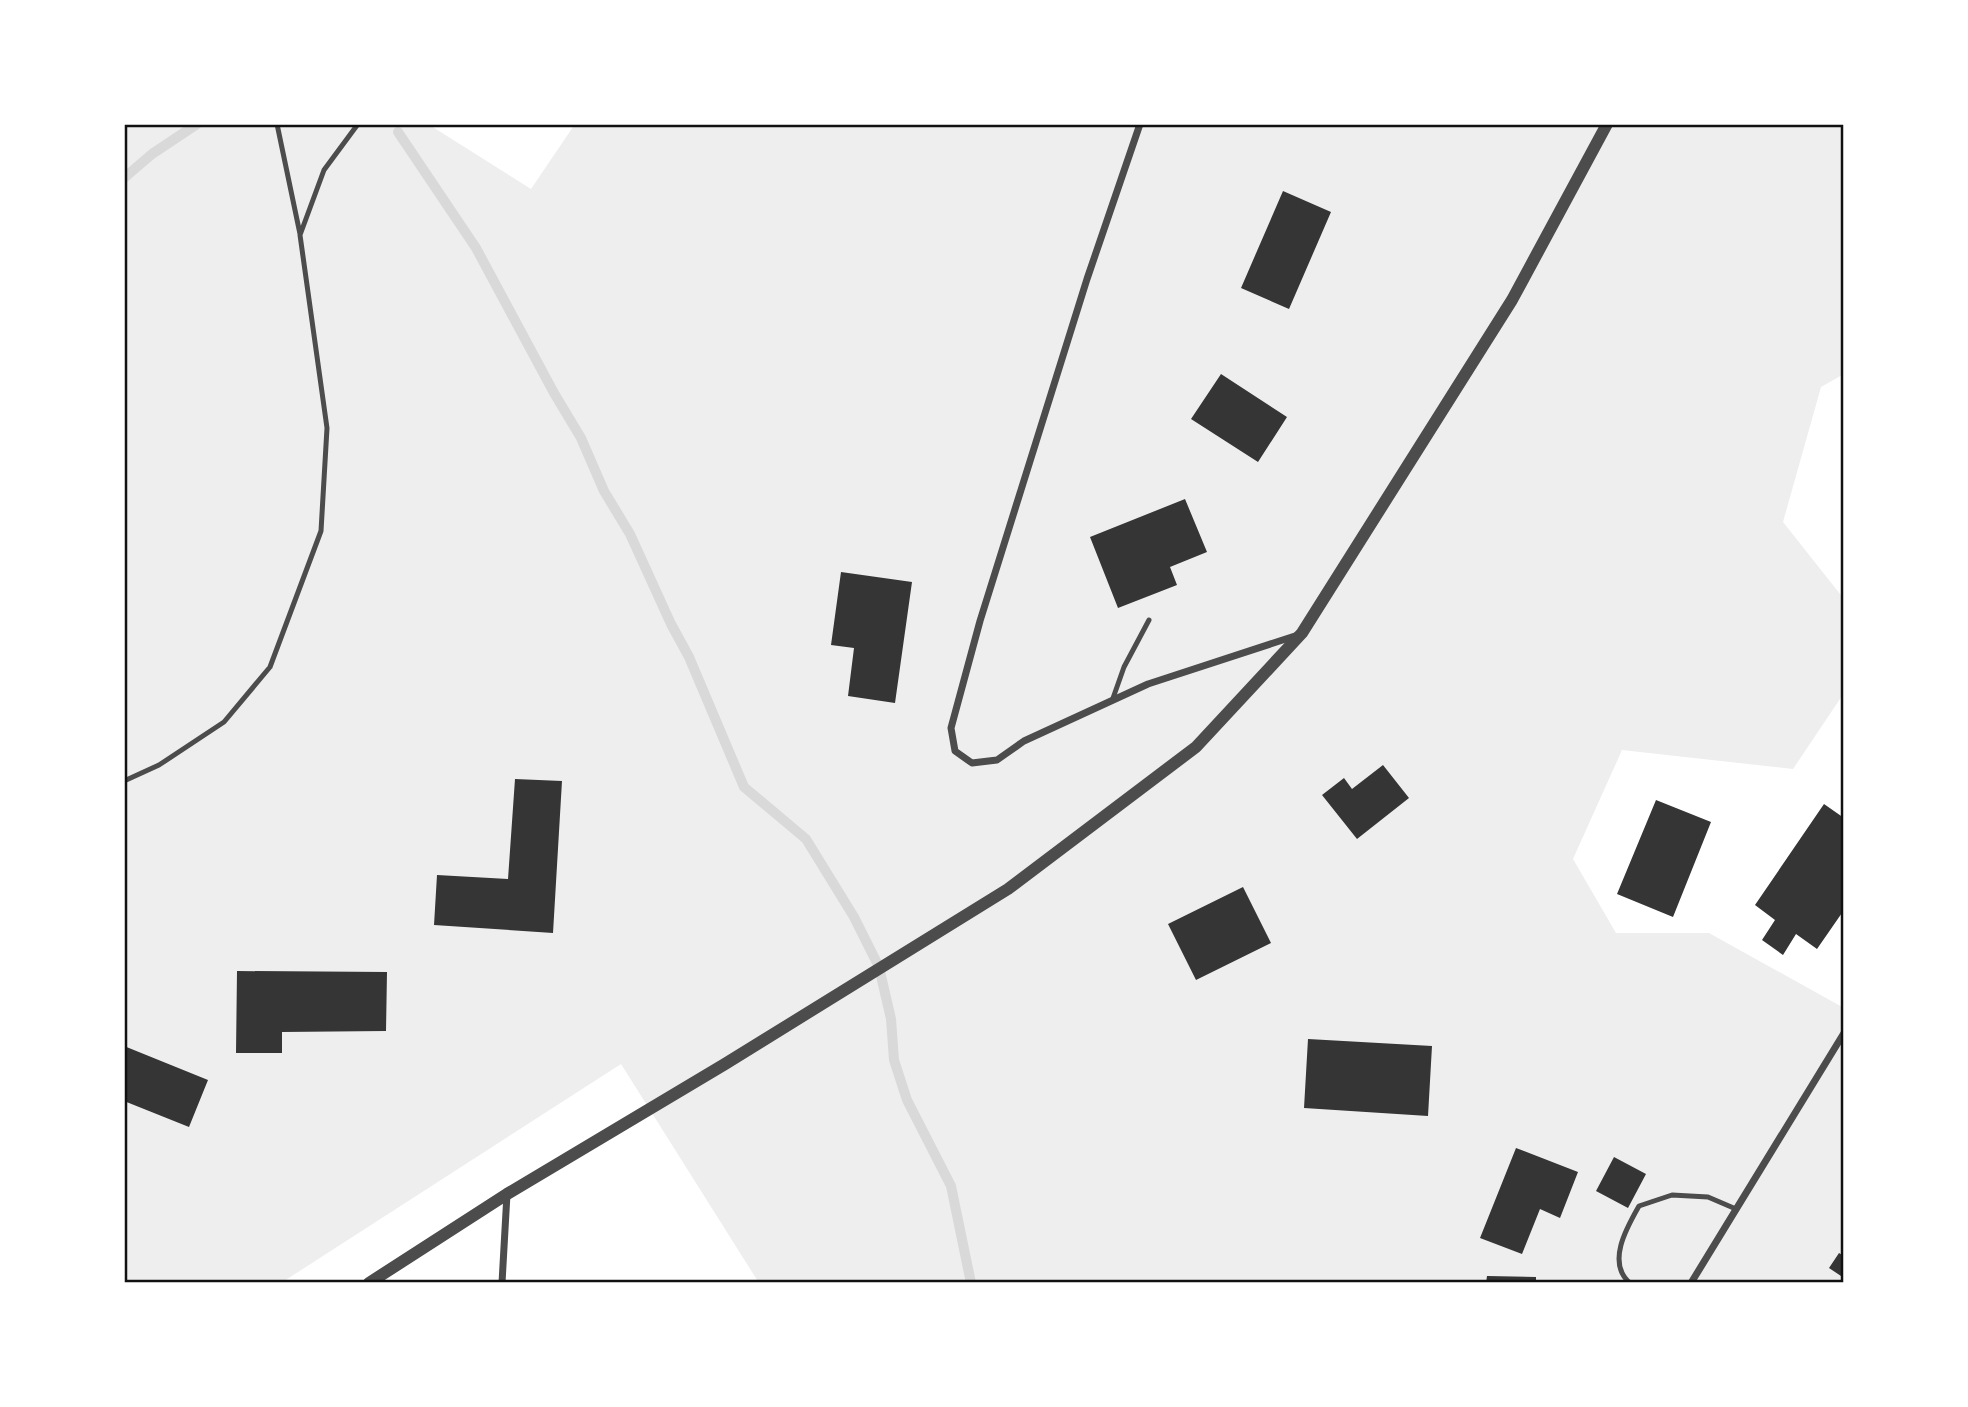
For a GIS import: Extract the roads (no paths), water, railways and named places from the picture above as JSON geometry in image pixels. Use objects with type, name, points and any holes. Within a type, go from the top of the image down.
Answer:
[{"type":"street","points":[[1140,124],[1087,279],[980,621],[951,728],[956,751],[972,763],[997,761],[1024,741],[1148,684],[1302,633]]},
{"type":"street","points":[[369,1283],[507,1194],[725,1064],[1008,889],[1196,747],[1302,633],[1512,300],[1606,124]]},
{"type":"street","points":[[1691,1283],[1844,1033]]},
{"type":"street","points":[[502,1283],[507,1194]]},
{"type":"lane","points":[[124,781],[159,765],[224,722],[270,667],[321,531],[327,428],[300,235],[277,124]]},
{"type":"lane","points":[[300,235],[324,170],[358,124]]},
{"type":"lane","points":[[1112,701],[1124,667],[1149,620]]},
{"type":"lane","points":[[1630,1283],[1624,1278],[1618,1258],[1629,1225],[1639,1206],[1672,1195],[1709,1197],[1736,1209]]},
{"type":"waterway","points":[[124,178],[152,154],[197,124]]},
{"type":"waterway","points":[[398,132],[476,248],[581,438],[604,491],[630,534],[689,657],[744,787],[806,839],[854,917],[879,967],[891,1019],[894,1060],[907,1100],[951,1186],[971,1283]]}]
